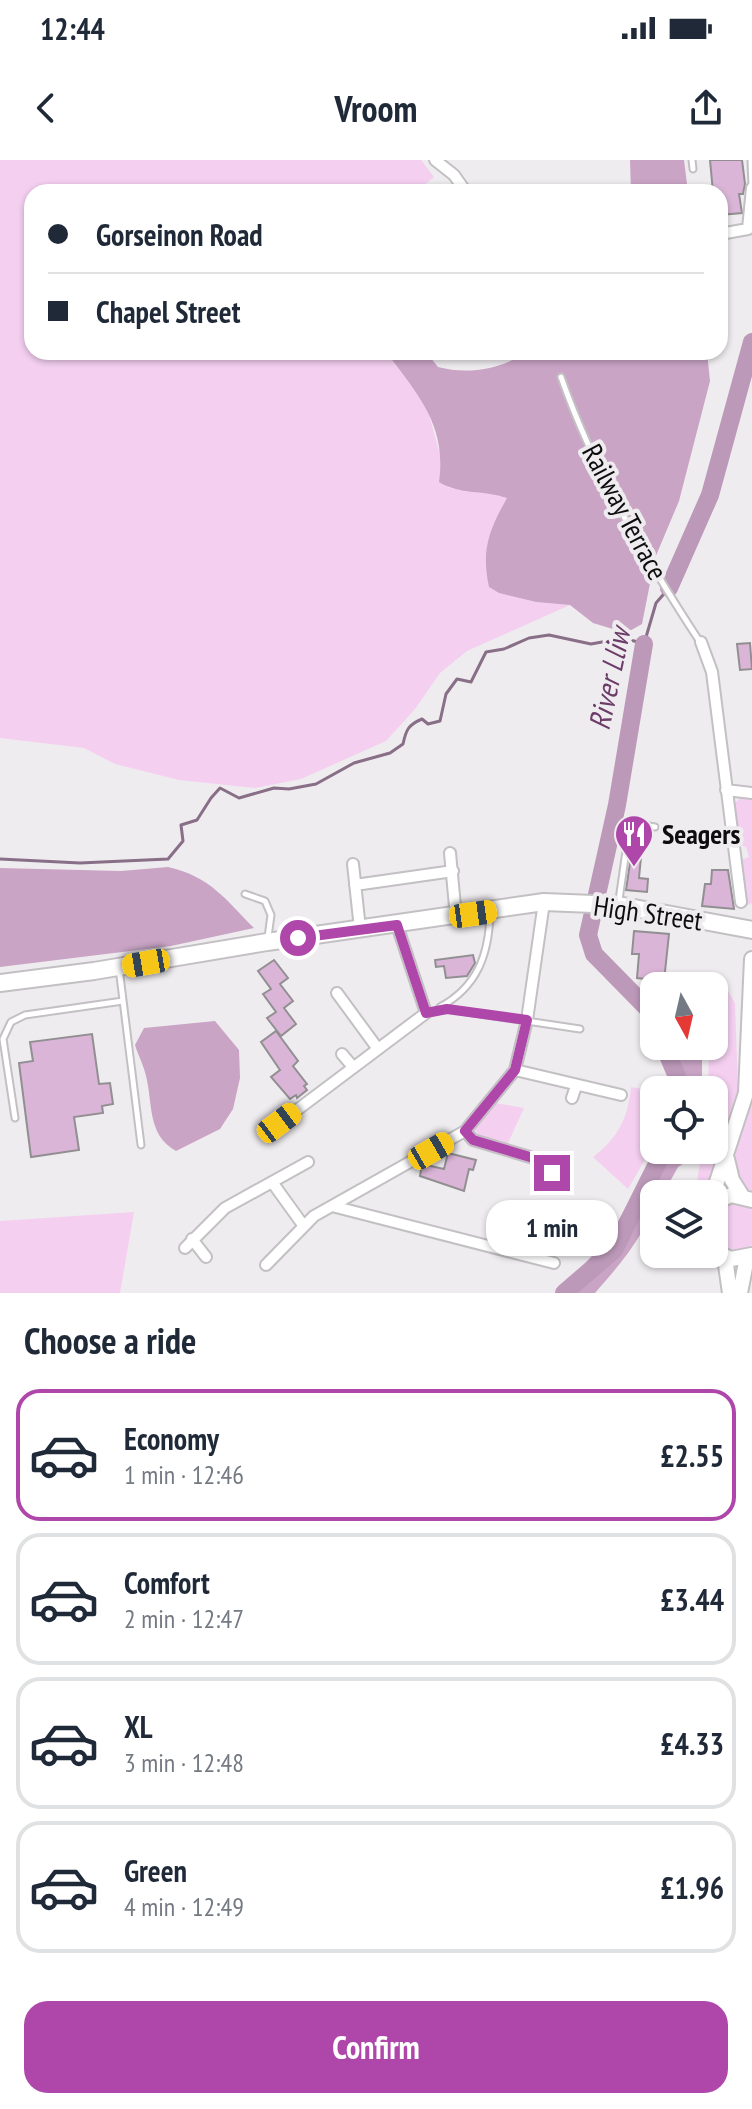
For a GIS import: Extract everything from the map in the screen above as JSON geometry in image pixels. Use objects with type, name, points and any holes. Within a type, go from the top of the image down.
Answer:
[{"type":"main road","name":"High Street","points":[[0,983],[544,902],[614,905],[752,930]]},
{"type":"street","points":[[435,160],[460,184]]},
{"type":"street","points":[[728,233],[748,229],[752,188]]},
{"type":"street","points":[[701,642],[712,672],[741,902]]},
{"type":"street","points":[[726,790],[752,793]]},
{"type":"street","points":[[450,853],[456,917]]},
{"type":"street","points":[[353,864],[360,929]]},
{"type":"street","points":[[355,885],[453,871]]},
{"type":"street","points":[[266,1259],[303,1225],[332,1206],[465,1131],[515,1070],[527,1020],[544,902]]},
{"type":"street","points":[[269,1131],[276,1120],[432,1011],[397,925]]},
{"type":"street","points":[[749,1197],[729,1174],[728,1151],[746,1087],[752,959]]},
{"type":"street","points":[[338,993],[378,1049]]},
{"type":"street","points":[[342,1054],[353,1067]]},
{"type":"street","points":[[515,1070],[621,1095]]},
{"type":"street","points":[[572,1098],[576,1086]]},
{"type":"street","points":[[465,1131],[473,1140],[550,1163],[552,1173]]},
{"type":"street","points":[[206,1257],[188,1244],[225,1208],[305,1168]]},
{"type":"street","points":[[272,1182],[303,1225]]},
{"type":"street","points":[[728,1197],[749,1197]]},
{"type":"street","points":[[332,1206],[547,1265]]},
{"type":"street","points":[[728,1255],[750,1256],[740,1293]]},
{"type":"street","points":[[724,1268],[730,1293]]},
{"type":"lane","points":[[692,160],[693,169]]},
{"type":"lane","points":[[751,160],[752,188]]},
{"type":"lane","name":"Railway Terrace","points":[[561,377],[577,421],[600,469],[663,583],[701,642]]},
{"type":"lane","points":[[614,905],[630,823],[655,827]]},
{"type":"lane","points":[[245,894],[265,901],[271,915],[267,942]]},
{"type":"lane","points":[[432,1011],[461,996],[478,972],[490,927],[490,912]]},
{"type":"lane","points":[[119,967],[141,1145]]},
{"type":"lane","points":[[15,1118],[3,1039],[11,1022],[25,1015],[123,1001]]},
{"type":"lane","points":[[432,1011],[527,1020],[580,1029]]},
{"type":"shaded area","points":[[0,160],[421,160],[434,177],[426,184],[24,184],[24,360],[392,360],[427,407],[449,488],[507,497],[499,593],[536,602],[570,605],[467,651],[440,673],[415,709],[386,741],[301,779],[255,788],[179,780],[115,764],[84,748],[0,738]]},
{"type":"shaded area","points":[[630,160],[684,160],[687,184],[631,184]]},
{"type":"shaded area","points":[[392,360],[432,360],[438,367],[473,370],[512,360],[708,360],[710,381],[679,501],[655,558],[642,624],[626,633],[593,623],[570,605],[536,602],[499,593],[489,587],[486,562],[488,541],[507,498],[455,489],[439,482],[439,444],[428,412]]},
{"type":"shaded area","points":[[741,798],[752,800],[752,903],[745,906],[739,864],[749,857],[746,847],[738,844],[733,804]]},
{"type":"shaded area","points":[[168,867],[206,883],[254,928],[171,946],[0,967],[0,868],[121,871]]},
{"type":"shaded area","points":[[728,991],[735,1003],[738,1090],[728,1122],[728,1076],[708,1076],[709,1060],[728,1060]]},
{"type":"shaded area","points":[[215,1021],[239,1050],[240,1078],[233,1109],[220,1129],[176,1151],[156,1128],[145,1072],[135,1045],[144,1028]]},
{"type":"shaded area","points":[[676,1060],[702,1060],[702,1076],[680,1075]]},
{"type":"shaded area","points":[[631,1087],[640,1089],[640,1164],[642,1164],[628,1189],[593,1157],[609,1142],[627,1108]]},
{"type":"shaded area","points":[[752,1099],[752,1191],[743,1188],[735,1154]]},
{"type":"shaded area","points":[[495,1103],[524,1108],[508,1143],[479,1136],[474,1128]]},
{"type":"shaded area","points":[[650,1164],[683,1164],[671,1180],[641,1180]]},
{"type":"shaded area","points":[[700,1164],[715,1164],[710,1180],[697,1180]]},
{"type":"shaded area","points":[[640,1182],[640,1234],[623,1260],[595,1293],[558,1293],[610,1236]]},
{"type":"shaded area","points":[[728,1204],[743,1204],[752,1210],[752,1245],[742,1250],[728,1249]]},
{"type":"shaded area","points":[[134,1212],[120,1293],[0,1293],[0,1221]]},
{"type":"building","points":[[710,160],[742,160],[745,184],[743,194],[739,194],[742,213],[728,214],[728,184],[712,184]]},
{"type":"building","points":[[750,643],[752,669],[740,670],[737,644]]},
{"type":"building","name":"Seagers","points":[[631,856],[641,857],[639,878],[648,879],[647,892],[626,890]]},
{"type":"building","points":[[712,870],[728,870],[734,909],[702,906],[705,884],[711,884]]},
{"type":"building","points":[[634,931],[669,934],[665,972],[640,972],[640,978],[637,978],[639,954],[632,954]]},
{"type":"building","points":[[473,955],[475,963],[467,976],[446,978],[444,966],[436,967],[435,960]]},
{"type":"building","points":[[274,960],[288,978],[280,984],[293,1001],[284,1008],[296,1024],[281,1036],[267,1018],[276,1012],[263,994],[271,989],[258,971]]},
{"type":"building","points":[[276,1031],[298,1061],[293,1066],[307,1084],[304,1086],[307,1090],[297,1098],[296,1095],[290,1099],[271,1077],[280,1070],[261,1042]]},
{"type":"building","points":[[92,1034],[99,1084],[110,1083],[113,1104],[102,1106],[103,1113],[74,1117],[79,1150],[31,1157],[19,1063],[33,1061],[30,1042]]},
{"type":"building","points":[[448,1153],[476,1160],[473,1170],[469,1169],[464,1191],[420,1176],[422,1164],[444,1169]]},
{"type":"waterway","name":"River Lliw","points":[[669,588],[710,495],[752,342]]},
{"type":"waterway","points":[[0,859],[80,863],[168,859],[183,841],[181,825],[197,820],[220,788],[239,798],[274,788],[289,789],[316,784],[354,763],[390,753],[403,744],[414,723],[422,719],[428,724],[440,721],[446,694],[457,679],[471,682],[486,652],[549,635],[591,644],[624,638],[644,644],[656,603],[669,588]]},
{"type":"waterway","name":"River Lliw","points":[[640,1001],[594,954],[588,935],[617,805],[644,644]]},
{"type":"waterway","name":"River Lliw","points":[[670,1060],[677,1076]]},
{"type":"waterway","name":"River Lliw","points":[[564,1293],[614,1250],[657,1164]]},
{"type":"place","name":"Seagers","points":[[634,868]]},
{"type":"route","points":[[298,938],[397,925],[426,1013],[447,1009],[527,1020],[515,1070],[465,1131],[473,1140],[550,1163],[552,1173]]}]
